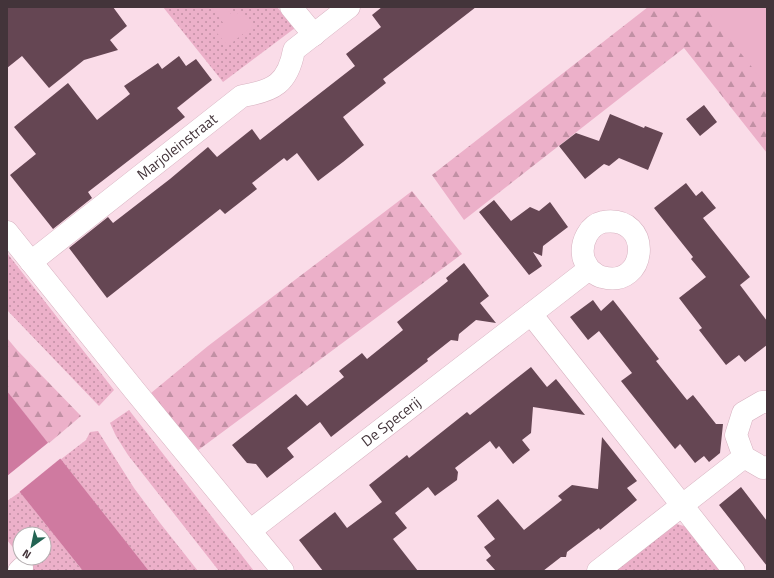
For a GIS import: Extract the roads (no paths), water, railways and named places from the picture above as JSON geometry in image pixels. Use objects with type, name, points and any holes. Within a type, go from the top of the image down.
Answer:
[{"type":"street","points":[[291,7],[314,34]]},
{"type":"street","name":"Marjoleinstraat","points":[[31,262],[242,96],[265,91],[277,84],[287,74],[292,62],[294,50],[349,7]]},
{"type":"street","points":[[7,232],[283,571]]},
{"type":"street","name":"De Specerij","points":[[251,530],[589,269]]},
{"type":"street","points":[[531,314],[734,571]]},
{"type":"street","points":[[767,402],[762,402],[743,413],[736,435],[744,457],[763,468],[767,467]]},
{"type":"street","points":[[598,571],[744,457]]}]
